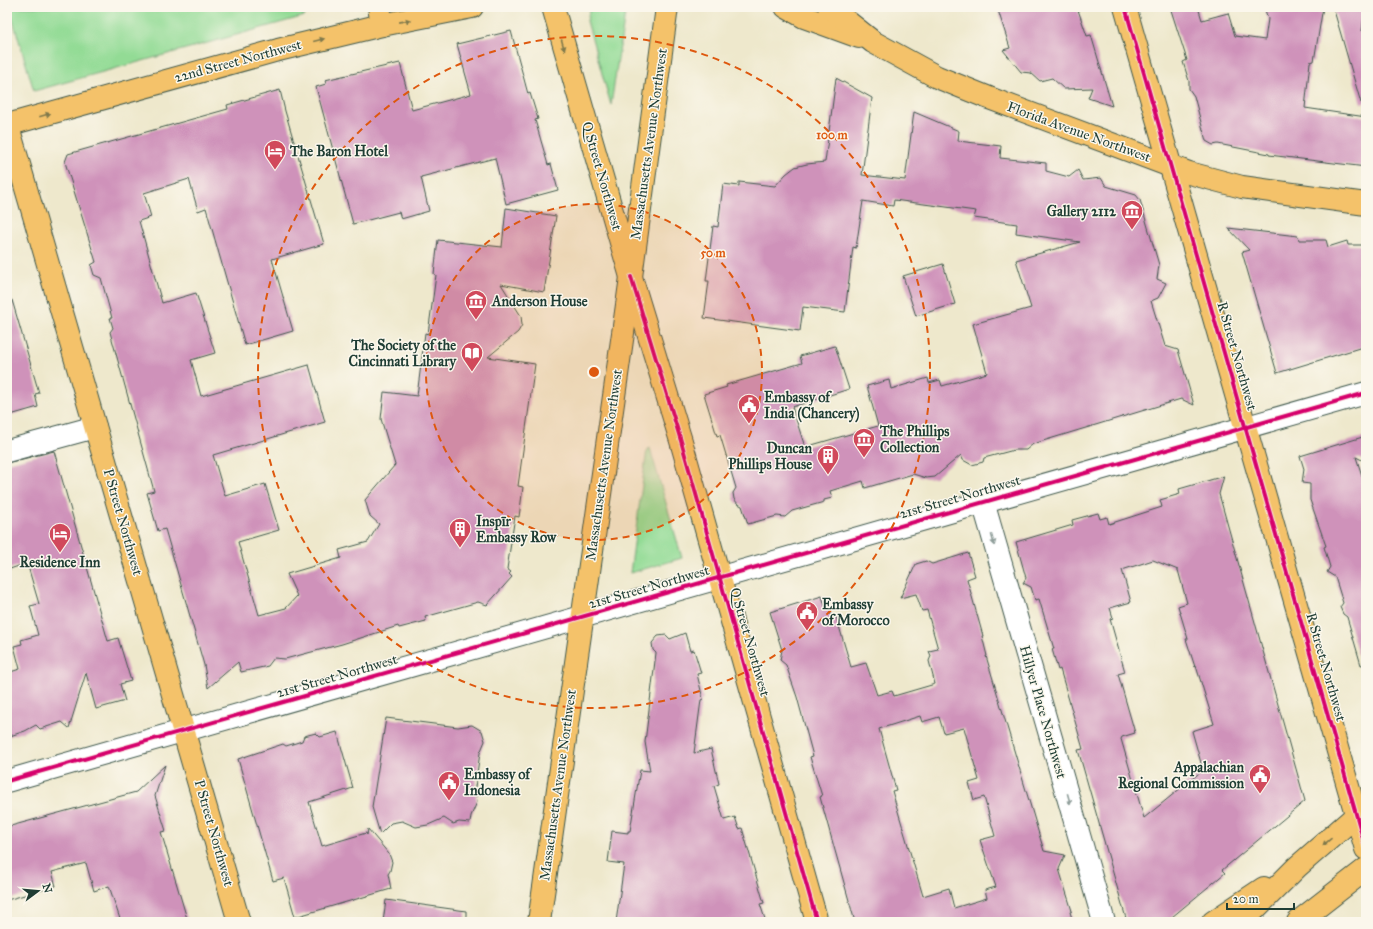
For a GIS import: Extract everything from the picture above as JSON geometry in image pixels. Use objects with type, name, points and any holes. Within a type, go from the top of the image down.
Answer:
[{"type":"main road","name":"22nd Street Northwest","points":[[7,124],[278,50],[380,16],[472,7]]},
{"type":"main road","name":"Q Street Northwest","points":[[553,7],[631,278],[720,578],[818,922]]},
{"type":"main road","name":"Massachusetts Avenue Northwest","points":[[539,922],[631,278],[667,7]]},
{"type":"main road","name":"Florida Avenue Northwest","points":[[786,7],[804,17],[873,42]]},
{"type":"main road","name":"Florida Avenue Northwest","points":[[829,7],[873,42],[903,59],[963,88],[1205,179],[1224,184],[1366,204]]},
{"type":"main road","name":"R Street Northwest","points":[[1125,7],[1246,427],[1361,812],[1366,849]]},
{"type":"main road","name":"P Street Northwest","points":[[7,124],[240,922]]},
{"type":"main road","points":[[1242,922],[1297,867],[1361,812]]},
{"type":"main road","points":[[1213,922],[1297,867]]},
{"type":"main road","points":[[1298,922],[1366,869]]},
{"type":"street","name":"21st Street Northwest","points":[[7,781],[1366,393]]},
{"type":"street","points":[[7,451],[95,427]]},
{"type":"street","name":"Hillyer Place Northwest","points":[[983,502],[1104,922]]},
{"type":"green space","points":[[9,7],[239,7],[305,11],[305,16],[34,91]]},
{"type":"green space","points":[[590,7],[626,7],[611,105],[587,21]]},
{"type":"green space","points":[[650,448],[682,558],[630,573],[647,449]]},
{"type":"building","points":[[997,7],[1077,7],[1087,36],[1091,35],[1112,106],[1088,98],[1092,88],[1064,89],[1052,78],[1040,81],[1031,73],[1021,72],[1003,50],[1010,48]]},
{"type":"building","points":[[1170,7],[1198,7],[1202,20],[1228,13],[1235,36],[1265,40],[1268,19],[1264,7],[1323,7],[1314,61],[1310,62],[1305,108],[1366,117],[1366,167],[1269,155],[1218,144],[1213,145],[1206,141],[1194,96],[1189,89],[1189,81],[1183,62],[1187,60]]},
{"type":"building","points":[[1333,7],[1365,7],[1362,31],[1366,30],[1366,102],[1361,103]]},
{"type":"building","points":[[511,31],[528,94],[530,93],[538,119],[535,120],[548,165],[551,164],[558,190],[506,204],[495,158],[421,177],[429,211],[401,219],[399,212],[353,224],[316,87],[326,84],[325,80],[400,63],[412,110],[471,94],[457,44]]},
{"type":"building","points":[[836,78],[872,98],[862,175],[905,180],[914,112],[959,131],[958,141],[1001,146],[1000,158],[1046,163],[1046,171],[1069,177],[1078,170],[1083,180],[1101,178],[1106,186],[1136,195],[1140,200],[1159,265],[1157,279],[1166,283],[1158,298],[1151,301],[1165,346],[1178,350],[1194,405],[1181,399],[1033,444],[1026,450],[1014,450],[984,458],[983,462],[972,465],[963,460],[961,455],[935,477],[926,478],[913,474],[865,488],[863,481],[830,491],[832,498],[824,500],[824,502],[792,511],[785,517],[777,516],[748,524],[742,506],[734,499],[733,493],[736,488],[720,435],[717,436],[704,394],[727,387],[726,385],[802,363],[800,356],[835,346],[849,389],[792,407],[805,447],[878,426],[867,386],[889,380],[891,389],[928,378],[929,383],[940,380],[942,386],[987,373],[973,324],[1031,308],[1016,260],[1080,242],[1016,233],[1017,224],[974,218],[976,211],[894,200],[893,206],[863,201],[856,248],[853,247],[845,312],[803,307],[800,331],[704,318],[709,281],[706,281],[713,226],[718,227],[723,184],[739,186],[739,182],[775,186],[795,167],[825,162]]},
{"type":"building","points":[[280,90],[324,244],[272,259],[293,331],[245,345],[206,208],[198,211],[189,179],[144,193],[151,217],[139,221],[162,303],[196,293],[215,353],[191,360],[201,396],[309,365],[325,422],[213,455],[225,496],[265,484],[279,530],[238,542],[259,615],[286,608],[297,596],[287,574],[341,558],[339,550],[368,542],[379,524],[370,516],[365,500],[395,465],[381,419],[384,392],[417,396],[425,333],[428,334],[436,275],[434,274],[438,240],[502,247],[506,208],[556,216],[544,292],[501,284],[521,316],[522,325],[518,332],[488,357],[535,364],[518,486],[523,487],[519,517],[515,516],[507,569],[511,572],[509,574],[512,577],[487,605],[478,602],[425,617],[426,621],[399,628],[398,626],[342,644],[285,659],[274,658],[268,666],[241,672],[238,662],[208,688],[204,665],[165,529],[158,531],[147,493],[154,491],[110,332],[113,328],[110,318],[112,318],[101,278],[94,275],[91,265],[96,262],[65,162],[68,154],[228,109],[227,105]]},
{"type":"building","points":[[1228,228],[1298,236],[1299,240],[1326,240],[1328,247],[1347,241],[1348,245],[1363,245],[1366,253],[1366,346],[1277,373],[1242,252],[1249,250]]},
{"type":"building","points":[[943,264],[955,304],[916,316],[903,276]]},
{"type":"building","points":[[12,300],[39,393],[35,394],[38,407],[7,416],[7,301]]},
{"type":"building","points":[[1366,436],[1366,462],[1356,457],[1366,488],[1366,664],[1361,665],[1347,617],[1343,614],[1340,607],[1343,603],[1335,577],[1327,572],[1330,567],[1324,547],[1326,546],[1310,500],[1310,484],[1302,483],[1304,469],[1300,456]]},
{"type":"building","points":[[54,451],[108,641],[118,638],[131,681],[120,684],[125,701],[96,709],[86,673],[69,728],[62,722],[40,729],[36,725],[25,731],[7,737],[7,673],[20,669],[14,646],[22,644],[21,640],[38,635],[30,606],[39,604],[27,563],[10,569],[7,558],[7,463]]},
{"type":"building","points":[[1224,476],[1219,494],[1305,801],[1222,870],[1225,873],[1166,922],[1127,922],[1078,750],[1083,749],[1060,669],[1058,670],[1052,649],[1054,649],[1039,599],[1035,600],[1031,587],[1023,583],[1026,578],[1016,542],[1073,525],[1072,520],[1098,513],[1100,519],[1107,517],[1109,524],[1162,507],[1160,500],[1180,494],[1179,489]],"holes":[[[1153,560],[1178,570],[1187,603],[1178,606],[1188,639],[1186,639],[1214,724],[1192,731],[1203,770],[1144,818],[1121,739],[1122,737],[1135,733],[1118,674],[1125,672],[1110,619],[1113,618],[1110,608],[1131,602],[1122,570]]]},
{"type":"building","points":[[968,553],[975,576],[967,579],[983,636],[986,656],[1044,851],[1065,855],[1059,869],[1072,911],[1070,912],[1073,922],[855,922],[820,797],[822,796],[810,757],[813,756],[797,697],[786,665],[780,660],[782,650],[770,612],[822,596],[825,606],[828,605],[832,618],[836,616],[851,667],[866,663],[877,695],[892,691],[894,696],[935,684],[929,661],[931,656],[929,651],[938,649],[927,610],[922,611],[916,594],[900,598],[916,564],[926,561],[932,564]],"holes":[[[920,716],[922,722],[939,717],[944,733],[964,728],[979,780],[969,783],[974,800],[984,797],[995,836],[980,840],[996,887],[985,890],[987,898],[954,908],[949,888],[923,896],[892,791],[896,790],[879,729]]]},
{"type":"building","points":[[685,633],[690,651],[694,650],[701,673],[697,674],[703,699],[701,700],[694,753],[711,749],[719,784],[714,786],[724,820],[735,817],[739,829],[742,828],[764,903],[760,904],[766,922],[616,922],[624,864],[608,862],[612,831],[628,833],[628,831],[630,831],[640,770],[650,771],[645,742],[656,653],[653,650],[652,643],[658,636],[666,635],[670,639]]},
{"type":"building","points":[[386,718],[458,727],[472,725],[482,731],[485,741],[480,753],[475,787],[477,802],[471,816],[470,823],[459,822],[453,824],[444,818],[428,825],[416,827],[402,821],[391,823],[380,834],[372,807]]},
{"type":"building","points":[[337,732],[353,788],[309,802],[322,846],[366,833],[367,835],[368,829],[389,854],[392,862],[388,874],[391,889],[295,917],[284,878],[273,881],[238,759],[283,744],[286,746],[302,741],[304,736],[316,733],[320,737]]},
{"type":"building","points":[[165,765],[155,796],[166,831],[161,832],[188,922],[121,922],[109,886],[94,891],[86,863],[52,872],[56,886],[7,900],[7,827],[136,792]]},
{"type":"building","points":[[386,900],[466,911],[466,922],[383,922]]},
{"type":"cycle path","points":[[1125,7],[1366,849]]},
{"type":"cycle path","points":[[631,277],[681,441],[817,922]]},
{"type":"cycle path","points":[[7,781],[1366,393]]},
{"type":"place","name":"The Baron Hotel","points":[[275,170]]},
{"type":"place","name":"Gallery 2112","points":[[1132,230]]},
{"type":"place","name":"Anderson House","points":[[476,320]]},
{"type":"place","name":"The Society of the Cincinnati Library","points":[[472,372]]},
{"type":"place","name":"Embassy of India (Chancery)","points":[[749,424]]},
{"type":"place","name":"The Phillips Collection","points":[[864,458]]},
{"type":"place","name":"Duncan Phillips House","points":[[828,476]]},
{"type":"place","name":"Inspīr Embassy Row","points":[[460,548]]},
{"type":"place","name":"Residence Inn","points":[[60,554]]},
{"type":"place","name":"Embassy of Morocco","points":[[807,632]]},
{"type":"place","name":"Appalachian Regional Commission","points":[[1260,794]]},
{"type":"place","name":"Embassy of Indonesia","points":[[449,802]]}]
